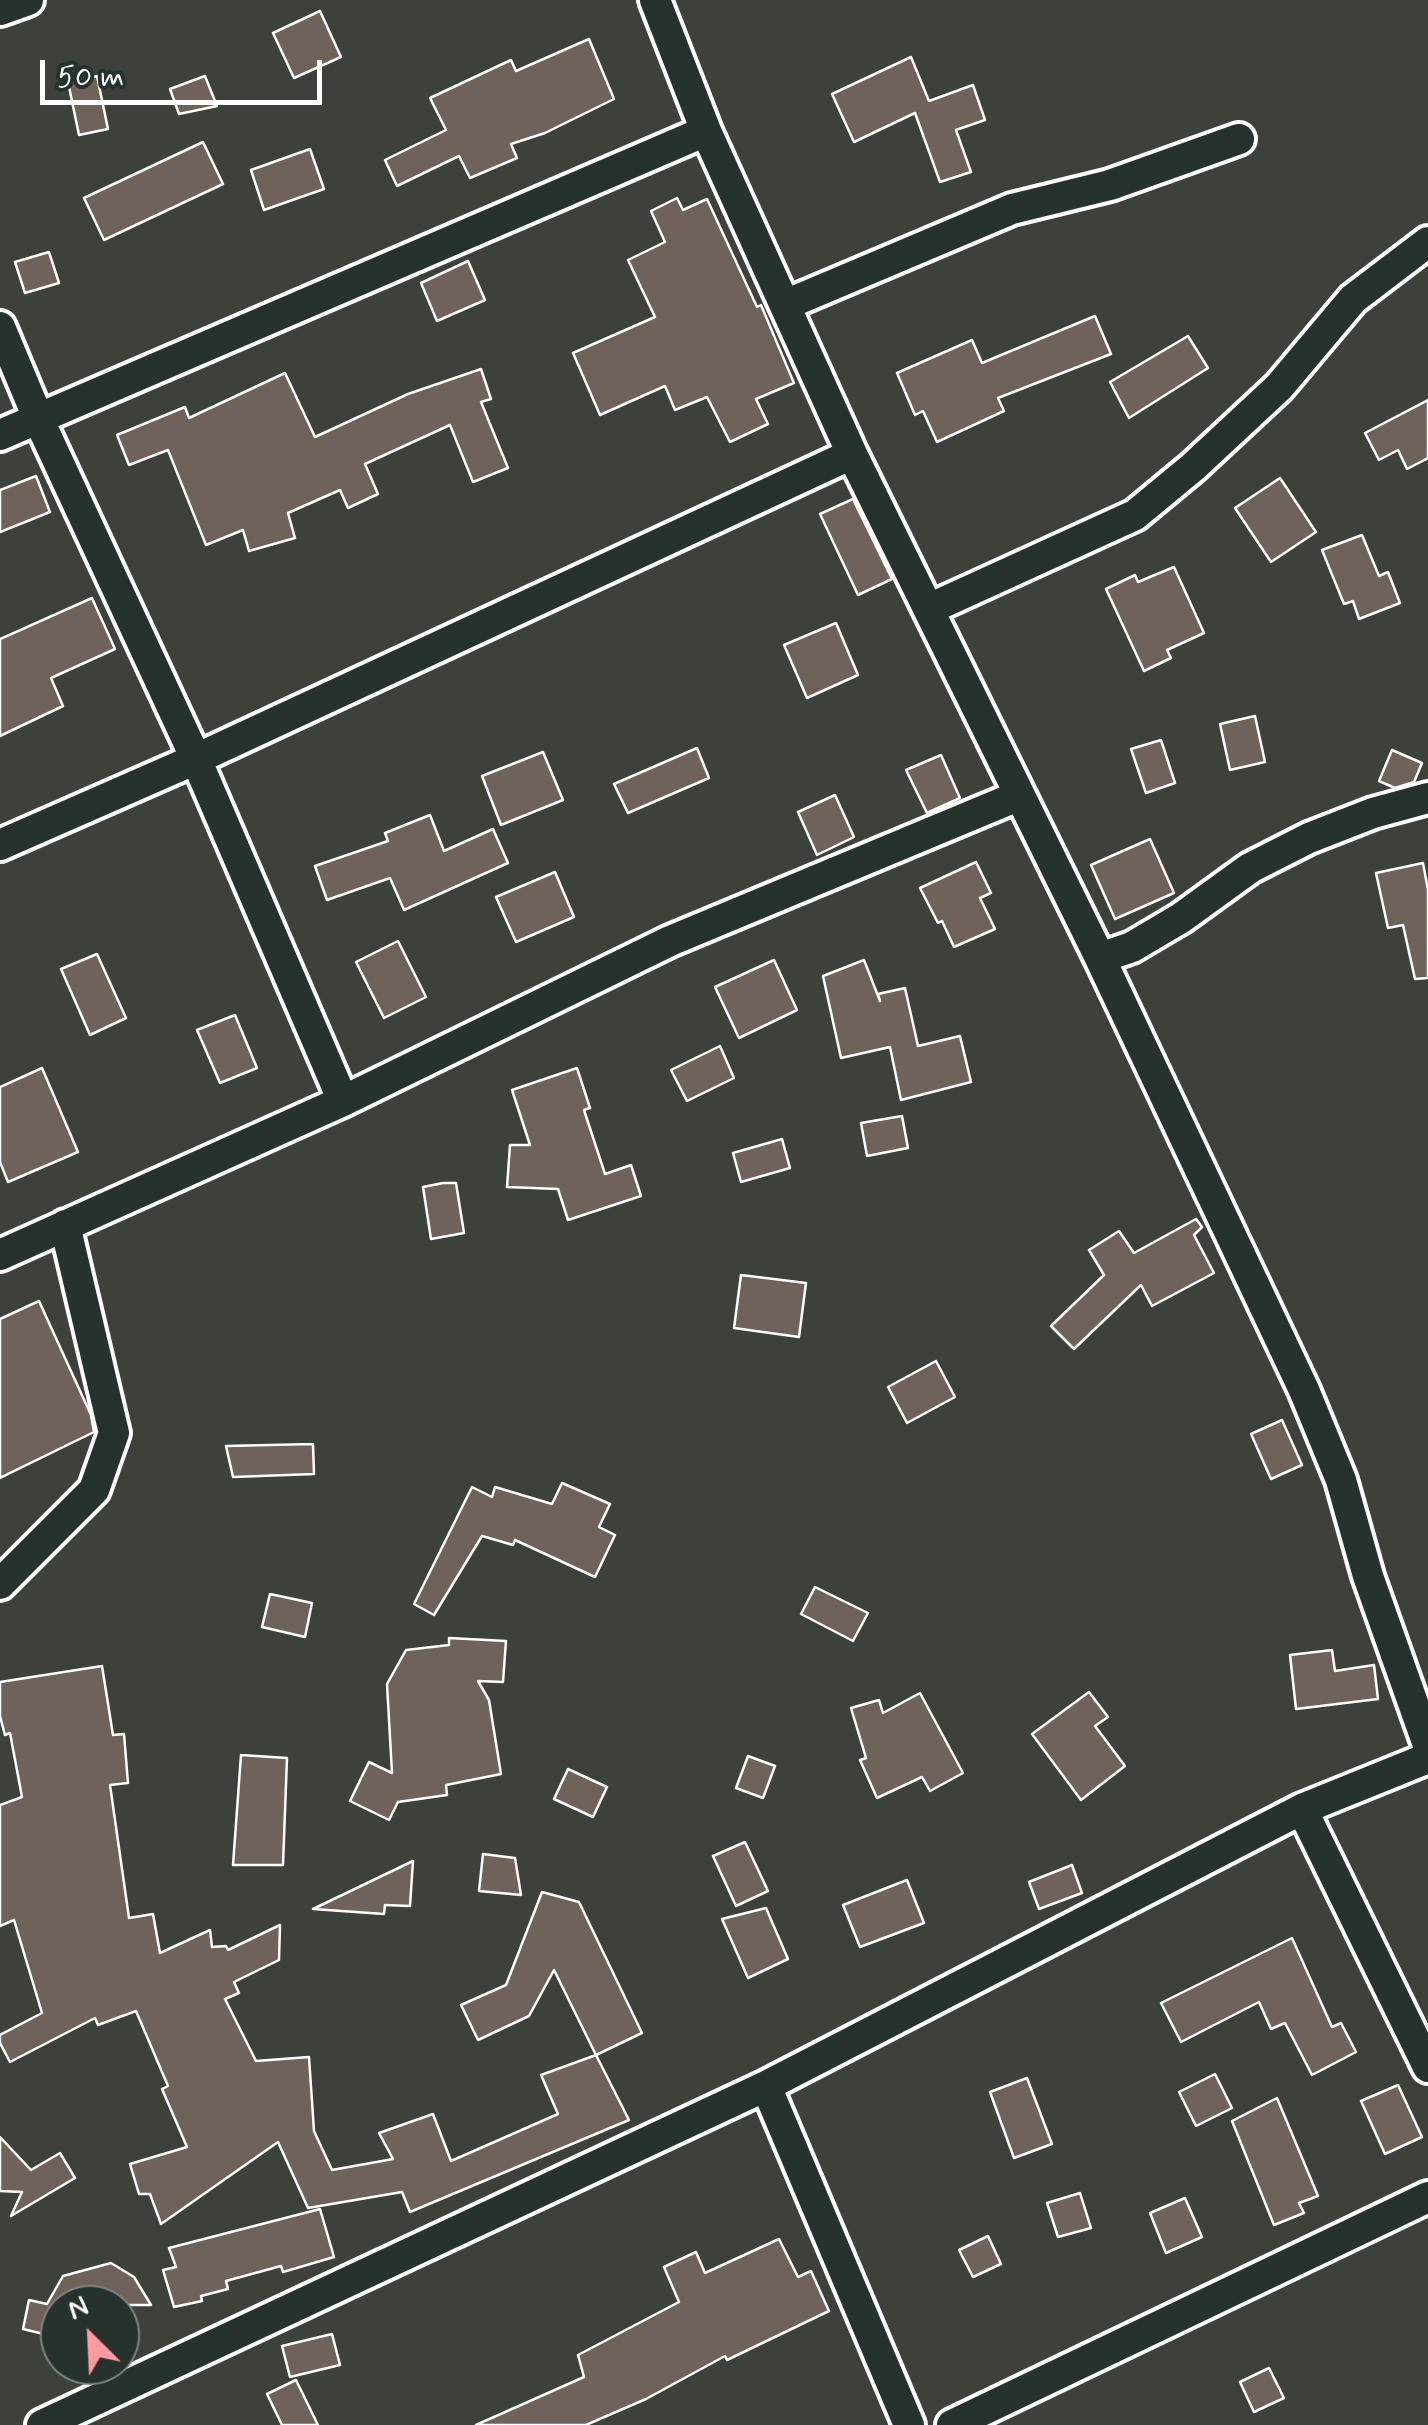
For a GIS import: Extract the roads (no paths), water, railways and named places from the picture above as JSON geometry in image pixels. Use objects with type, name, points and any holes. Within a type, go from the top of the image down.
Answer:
[{"type":"street","points":[[0,10],[28,0]]},
{"type":"street","points":[[655,0],[706,132],[852,454],[1100,958],[1304,1390],[1341,1480],[1368,1576],[1428,1746]]},
{"type":"street","points":[[0,435],[706,132]]},
{"type":"street","points":[[784,306],[1012,209],[1110,184],[1239,139]]},
{"type":"street","points":[[930,608],[1135,515],[1279,387],[1353,299],[1428,242]]},
{"type":"street","points":[[0,328],[196,760],[342,1102]]},
{"type":"street","points":[[0,845],[196,760],[852,454]]},
{"type":"street","points":[[0,1254],[342,1102],[670,941],[1018,796]]},
{"type":"street","points":[[1100,958],[1132,947],[1250,868],[1310,838],[1373,813],[1428,798]]},
{"type":"street","points":[[0,1584],[94,1490],[114,1433],[65,1225]]},
{"type":"street","points":[[42,2425],[766,2086],[1302,1809],[1428,1758]]},
{"type":"street","points":[[1302,1809],[1428,2067]]},
{"type":"street","points":[[766,2086],[909,2425]]},
{"type":"street","points":[[952,2425],[1428,2197]]}]
